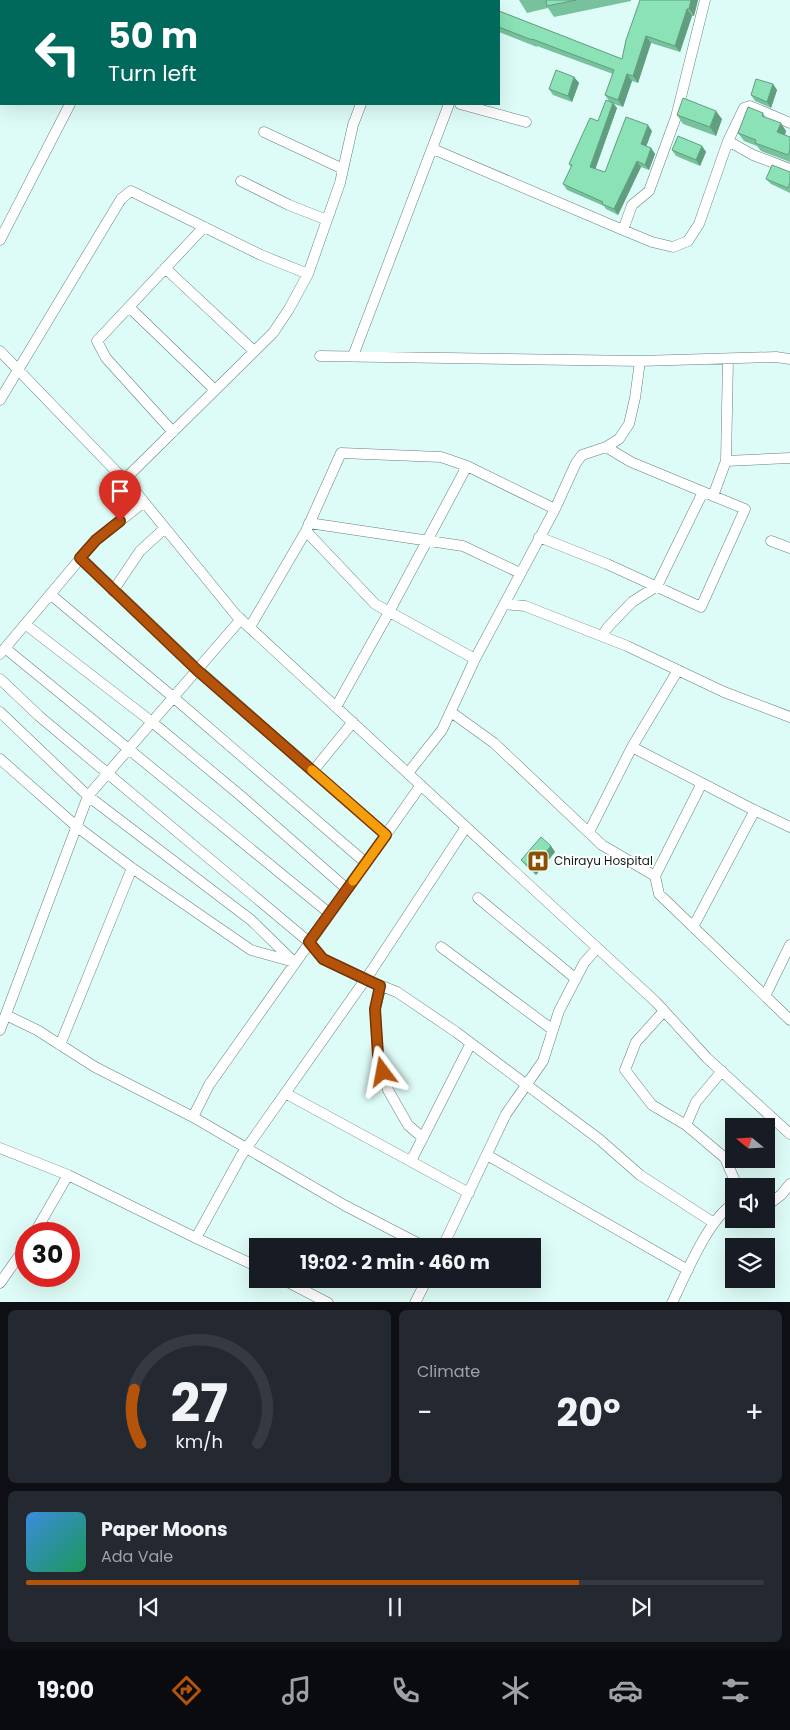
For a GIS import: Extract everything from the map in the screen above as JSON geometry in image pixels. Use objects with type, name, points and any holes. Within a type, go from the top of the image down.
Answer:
[{"type":"street","points":[[622,230],[632,205],[649,192],[676,117],[705,0]]},
{"type":"street","points":[[0,240],[69,105]]},
{"type":"street","points":[[124,480],[273,333],[289,309],[308,274],[343,169],[353,125],[362,105]]},
{"type":"street","points":[[353,356],[449,105]]},
{"type":"street","points":[[464,105],[526,122]]},
{"type":"street","points":[[433,149],[622,230],[652,242],[673,247],[688,241],[699,224],[728,141],[744,108],[750,106],[790,123]]},
{"type":"street","points":[[264,132],[343,169]]},
{"type":"street","points":[[728,141],[753,155],[790,169]]},
{"type":"street","points":[[241,182],[289,205],[327,220]]},
{"type":"street","points":[[0,400],[121,199],[131,191],[261,255],[308,274]]},
{"type":"street","points":[[173,432],[106,358],[97,341],[204,227]]},
{"type":"street","points":[[166,268],[254,351]]},
{"type":"street","points":[[129,307],[215,390]]},
{"type":"street","points":[[0,351],[144,502],[250,628],[597,948],[664,1011],[707,1058],[790,1134]]},
{"type":"street","points":[[320,356],[640,361],[790,359]]},
{"type":"street","points":[[602,636],[632,602],[657,586],[726,461],[728,359]]},
{"type":"street","points":[[408,773],[442,730],[475,659],[554,509],[576,463],[582,455],[606,447],[618,439],[628,424],[635,398],[640,361]]},
{"type":"street","points":[[539,537],[607,564],[701,607],[745,509],[631,462],[606,447]]},
{"type":"street","points":[[250,628],[308,527],[341,453],[441,457],[467,466],[554,509]]},
{"type":"street","points":[[726,461],[790,458]]},
{"type":"street","points":[[336,707],[467,466]]},
{"type":"street","points":[[144,502],[96,540],[3,651],[129,748],[330,914]]},
{"type":"street","points":[[308,527],[428,540],[463,546],[520,573]]},
{"type":"street","points":[[308,527],[375,604],[475,659]]},
{"type":"street","points":[[113,590],[140,552],[165,528]]},
{"type":"street","points":[[771,541],[790,548]]},
{"type":"street","points":[[80,558],[197,670],[386,835]]},
{"type":"street","points":[[50,594],[366,862]]},
{"type":"street","points":[[504,604],[525,606],[602,636],[724,692],[790,716]]},
{"type":"street","points":[[0,1030],[88,796],[241,619]]},
{"type":"street","points":[[26,624],[152,722],[241,796],[347,889]]},
{"type":"street","points":[[589,832],[632,747],[678,670]]},
{"type":"street","points":[[0,680],[39,716],[309,942],[323,959],[366,980],[397,992],[471,1043],[599,1139],[640,1175],[714,1223]]},
{"type":"street","points":[[0,712],[88,796],[251,920],[295,962]]},
{"type":"street","points":[[450,712],[494,743],[602,844],[655,876]]},
{"type":"street","points":[[313,771],[352,722]]},
{"type":"street","points":[[632,747],[790,827]]},
{"type":"street","points":[[0,759],[76,826],[132,868],[251,950],[295,962]]},
{"type":"street","points":[[702,783],[655,876],[659,894],[790,1020]]},
{"type":"street","points":[[193,1117],[209,1085],[421,785]]},
{"type":"street","points":[[693,927],[755,810]]},
{"type":"street","points":[[196,1238],[246,1148],[366,980],[466,827]]},
{"type":"street","points":[[60,1045],[132,868]]},
{"type":"street","points":[[478,898],[576,979]]},
{"type":"street","points":[[765,996],[790,945]]},
{"type":"street","points":[[441,947],[553,1030]]},
{"type":"street","points":[[448,1238],[506,1114],[543,1062],[559,1011],[584,963],[597,948]]},
{"type":"street","points":[[380,986],[375,1009],[378,1055],[388,1090],[408,1125],[423,1138]]},
{"type":"street","points":[[664,1011],[636,1042],[625,1070],[652,1105],[686,1125],[725,1158],[734,1178]]},
{"type":"street","points":[[6,1015],[37,1030],[94,1067],[193,1117],[344,1205],[408,1238]]},
{"type":"street","points":[[411,1161],[471,1043]]},
{"type":"street","points":[[686,1125],[696,1102],[722,1071]]},
{"type":"street","points":[[285,1093],[469,1193]]},
{"type":"street","points":[[0,1148],[68,1175],[249,1263]]},
{"type":"street","points":[[487,1155],[688,1270]]},
{"type":"street","points":[[41,1222],[68,1175]]},
{"type":"street","points":[[775,1199],[790,1184]]},
{"type":"street","points":[[672,1302],[714,1223],[725,1208]]},
{"type":"street","points":[[0,1283],[15,1262]]},
{"type":"street","points":[[300,1288],[328,1302]]},
{"type":"street","points":[[415,1302],[422,1288]]},
{"type":"building","points":[[546,0],[576,0],[547,6]]},
{"type":"building","points":[[640,0],[691,0],[675,46],[646,36],[633,76],[627,74],[618,100],[605,95],[614,70],[500,27],[500,11],[622,59],[626,40]]},
{"type":"building","points":[[556,70],[574,77],[568,96],[549,89]]},
{"type":"building","points":[[756,79],[773,84],[767,102],[751,95]]},
{"type":"building","points":[[683,98],[716,111],[710,127],[677,115]]},
{"type":"building","points":[[606,100],[613,103],[590,167],[605,172],[626,117],[648,125],[641,144],[651,148],[645,165],[637,161],[614,209],[563,184],[572,165],[569,164],[590,118],[598,121]]},
{"type":"building","points":[[748,107],[763,113],[762,116],[781,123],[777,132],[790,137],[788,155],[755,143],[756,140],[738,133]]},
{"type":"building","points":[[678,136],[702,146],[696,160],[672,150]]},
{"type":"building","points":[[772,165],[790,172],[788,188],[766,179]]},
{"type":"building","points":[[541,837],[551,846],[532,869],[521,860]]},
{"type":"slow traffic","points":[[312,770],[386,835],[353,881]]},
{"type":"place","name":"Chirayu Hospital","points":[[538,861]]},
{"type":"route","points":[[120,521],[96,540],[80,558],[197,670],[386,835],[309,942],[323,959],[380,986],[375,1009],[378,1055],[383,1072]]}]
